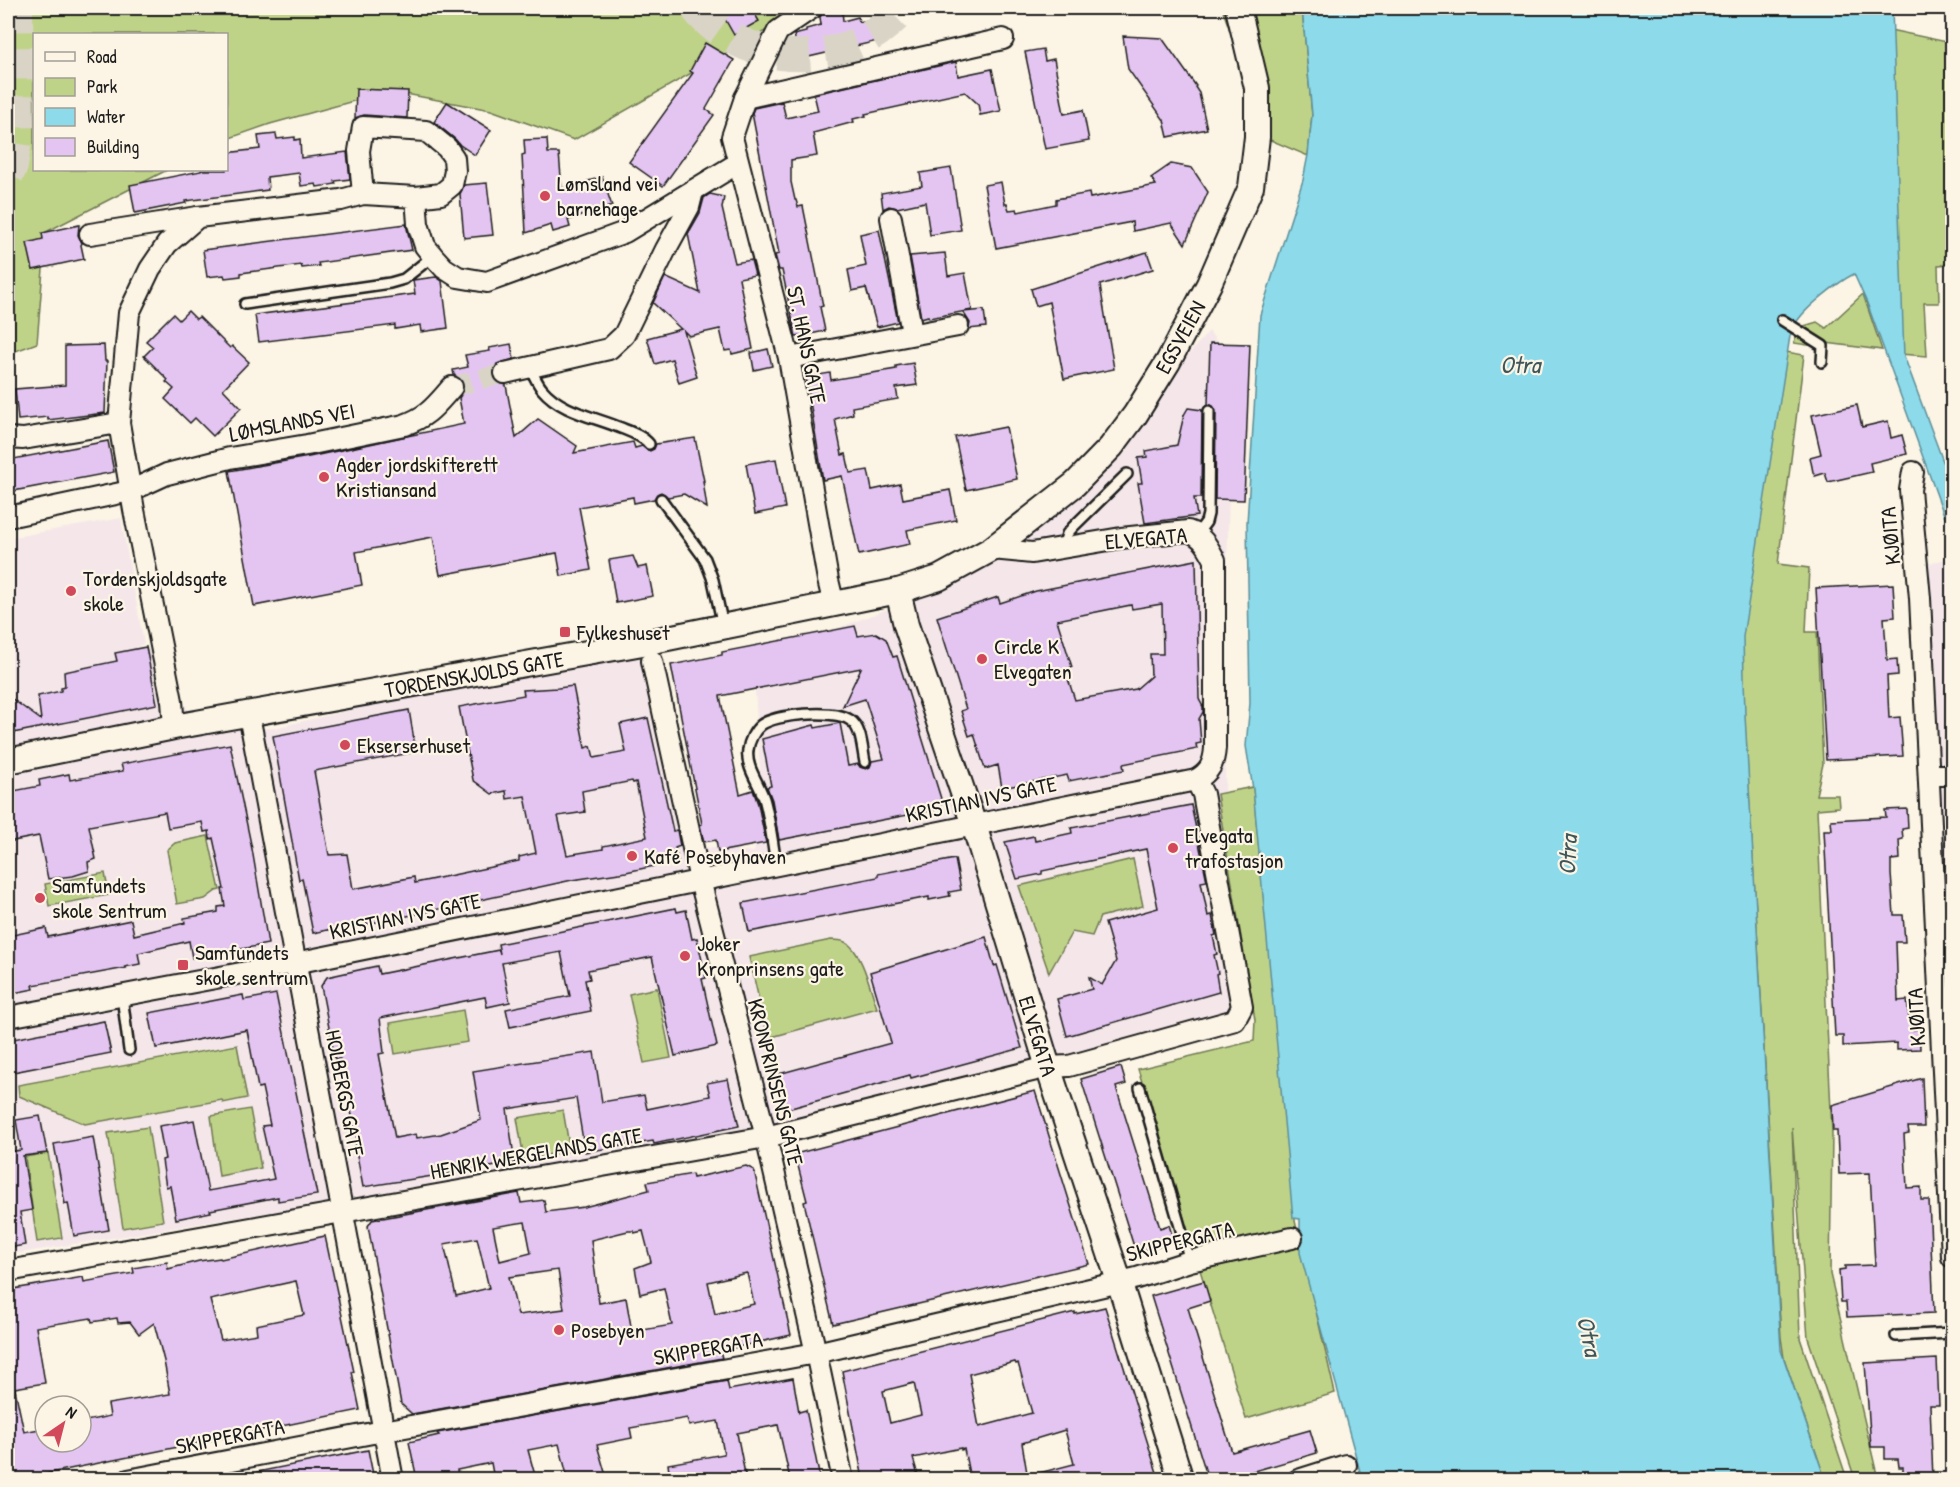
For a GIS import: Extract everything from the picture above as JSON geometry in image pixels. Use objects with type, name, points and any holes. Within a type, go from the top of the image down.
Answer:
[{"type":"street","name":"ST. HANS GATE","points":[[812,8],[778,31],[745,99],[732,136],[789,358],[834,604]]},
{"type":"street","name":"EGSVEIEN","points":[[939,578],[992,549],[1075,484],[1111,447],[1135,415],[1168,362],[1209,284],[1251,187],[1257,136],[1257,88],[1238,8]]},
{"type":"street","points":[[745,99],[1003,39]]},
{"type":"street","points":[[90,234],[198,217],[341,200],[363,194],[416,197],[441,194],[452,184],[455,171],[453,158],[447,148],[426,131],[363,126],[359,151],[363,194]]},
{"type":"street","points":[[416,197],[418,224],[425,246],[433,256],[444,268],[458,277],[488,282],[625,232],[738,163]]},
{"type":"street","points":[[505,373],[609,350],[624,335],[689,207],[693,191]]},
{"type":"street","points":[[174,727],[172,701],[118,423],[129,313],[146,276],[167,244],[198,217]]},
{"type":"street","points":[[891,218],[912,333]]},
{"type":"street","points":[[789,358],[958,326]]},
{"type":"street","name":"LØMSLANDS VEI","points":[[8,517],[130,491],[167,474],[230,458],[307,445],[404,424],[420,419],[429,413],[452,387]]},
{"type":"street","points":[[8,438],[23,439],[118,423]]},
{"type":"street","name":"KJØITA","points":[[1913,472],[1910,490],[1920,598],[1953,1257]]},
{"type":"street","name":"ELVEGATA","points":[[992,549],[1032,553],[1122,538],[1188,531],[1197,534],[1204,541],[1215,560],[1214,763],[1205,775],[1196,780],[1203,794],[1242,1007],[1234,1020],[1058,1067]]},
{"type":"street","name":"TORDENSKJOLDS GATE","points":[[8,761],[174,727],[648,642],[898,591],[939,578]]},
{"type":"street","name":"ELVEGATA","points":[[898,591],[906,625],[1058,1067],[1119,1281],[1181,1479]]},
{"type":"street","name":"KRONPRINSENS GATE","points":[[652,661],[700,880],[766,1137],[843,1479]]},
{"type":"street","name":"HOLBERGS GATE","points":[[249,715],[393,1479]]},
{"type":"street","points":[[1929,776],[1953,775]]},
{"type":"street","name":"KRISTIAN IVS GATE","points":[[8,1017],[295,963],[1196,780]]},
{"type":"street","name":"HENRIK WERGELANDS GATE","points":[[8,1270],[766,1137],[1058,1067]]},
{"type":"street","name":"SKIPPERGATA","points":[[128,1479],[816,1353],[1140,1277],[1190,1261],[1292,1238]]},
{"type":"street","points":[[1298,1479],[1346,1465]]},
{"type":"lane","points":[[245,304],[390,283],[405,279],[433,256]]},
{"type":"lane","points":[[1782,320],[1823,346],[1822,362]]},
{"type":"lane","points":[[530,368],[542,388],[559,404],[632,433],[649,444]]},
{"type":"lane","points":[[1197,534],[1206,522],[1208,514],[1209,411]]},
{"type":"lane","points":[[1063,548],[1067,534],[1073,527],[1127,474]]},
{"type":"lane","points":[[661,499],[705,559],[713,580],[723,626]]},
{"type":"lane","points":[[776,865],[765,799],[752,772],[748,755],[750,742],[760,726],[773,720],[801,715],[836,714],[850,720],[856,726],[865,762]]},
{"type":"lane","points":[[122,996],[129,1050]]},
{"type":"lane","points":[[1140,1088],[1190,1261]]},
{"type":"lane","points":[[1896,1336],[1953,1333]]},
{"type":"shaded area","points":[[1209,331],[1240,371],[1229,493],[1225,863],[1249,1010],[781,1122],[741,1136],[8,1255],[8,538],[121,518],[144,644],[137,647],[158,653],[198,729],[274,728],[519,670],[640,649],[673,724],[696,846],[754,852],[762,800],[754,677],[789,647],[903,603],[1011,535],[1165,381]]},
{"type":"shaded area","points":[[1952,557],[1952,1049],[1947,1050],[1916,567]]},
{"type":"green space","points":[[8,8],[801,8],[772,27],[574,140],[491,110],[390,91],[270,124],[228,139],[228,33],[33,33],[33,171],[165,171],[46,232],[37,343],[8,354]]},
{"type":"green space","points":[[1222,8],[1302,8],[1312,115],[1308,156],[1268,139]]},
{"type":"green space","points":[[1890,30],[1952,43],[1952,264],[1938,265],[1939,303],[1924,303],[1927,356],[1899,354]]},
{"type":"green space","points":[[1863,294],[1882,350],[1826,343],[1814,346],[1794,343],[1801,327],[1817,322],[1826,328]]},
{"type":"green space","points":[[1786,352],[1804,355],[1778,564],[1809,568],[1806,632],[1817,632],[1823,764],[1816,795],[1838,795],[1839,807],[1817,809],[1832,1133],[1830,1274],[1878,1479],[1855,1479],[1808,1338],[1792,1127],[1800,1338],[1847,1479],[1825,1479],[1784,1358],[1781,1337],[1740,640]]},
{"type":"green space","points":[[1253,787],[1295,1221],[1335,1393],[1246,1419],[1138,1069],[1254,1041],[1255,1020],[1217,794]]},
{"type":"green space","points":[[208,836],[220,890],[205,899],[177,904],[167,850],[175,843]]},
{"type":"green space","points":[[1133,859],[1143,906],[1100,917],[1092,936],[1072,932],[1049,973],[1019,886]]},
{"type":"green space","points":[[105,873],[109,895],[49,906],[45,884]]},
{"type":"green space","points":[[831,940],[845,942],[856,953],[877,1008],[768,1038],[749,957]]},
{"type":"green space","points":[[657,988],[671,1058],[644,1063],[629,994]]},
{"type":"green space","points":[[463,1010],[468,1042],[395,1054],[390,1023]]},
{"type":"green space","points":[[237,1045],[247,1098],[223,1103],[222,1100],[85,1124],[19,1096],[18,1085]]},
{"type":"green space","points":[[250,1109],[261,1168],[219,1176],[211,1116]]},
{"type":"green space","points":[[563,1110],[570,1151],[524,1159],[517,1118]]},
{"type":"green space","points":[[148,1127],[163,1221],[123,1228],[108,1133]]},
{"type":"green space","points":[[48,1153],[62,1238],[37,1242],[25,1157]]},
{"type":"water","name":"Otra","points":[[1302,8],[1892,8],[1904,356],[1944,464],[1952,478],[1952,537],[1867,303],[1854,274],[1814,303],[1800,317],[1790,336],[1743,637],[1745,715],[1781,1350],[1825,1479],[1362,1479],[1300,1253],[1300,1219],[1293,1218],[1253,789],[1246,746],[1250,703],[1247,523],[1260,315],[1303,180],[1308,155],[1312,115]]},
{"type":"building","points":[[731,8],[751,8],[759,21],[734,35],[721,12]]},
{"type":"building","points":[[842,10],[843,21],[858,17],[859,22],[881,17],[882,40],[800,59],[794,35],[821,25],[822,14]]},
{"type":"building","points":[[1123,36],[1162,38],[1196,86],[1207,129],[1168,137],[1164,120],[1128,69]]},
{"type":"building","points":[[705,43],[734,60],[706,109],[714,115],[663,186],[629,162],[693,73],[690,71]]},
{"type":"building","points":[[1043,49],[1045,61],[1054,59],[1064,114],[1083,110],[1089,141],[1045,149],[1025,52]]},
{"type":"building","points":[[956,62],[958,76],[992,69],[1001,111],[980,115],[978,104],[965,92],[865,114],[866,116],[853,119],[854,122],[813,133],[817,156],[791,160],[791,182],[798,207],[803,206],[823,306],[820,307],[825,331],[796,337],[782,270],[779,270],[775,255],[779,254],[752,113],[754,108],[782,102],[786,118],[818,111],[814,94]]},
{"type":"building","points":[[356,89],[408,91],[407,118],[364,115],[355,118]]},
{"type":"building","points":[[447,102],[491,130],[475,155],[434,122]]},
{"type":"building","points":[[276,134],[277,139],[295,137],[295,140],[300,139],[301,158],[347,152],[350,179],[317,187],[316,184],[301,186],[299,173],[267,177],[268,190],[185,201],[186,203],[135,213],[130,185],[201,171],[228,171],[228,153],[260,149],[258,136]]},
{"type":"building","points":[[547,139],[548,153],[559,153],[562,189],[602,177],[612,206],[568,220],[570,227],[553,232],[551,225],[526,233],[522,155],[525,154],[524,140]]},
{"type":"building","points":[[1171,164],[1192,168],[1208,192],[1185,244],[1171,223],[1133,231],[1132,222],[996,248],[984,185],[1001,182],[1005,204],[1009,210],[1017,209],[1018,212],[1056,204],[1056,199],[1089,193],[1090,198],[1156,185],[1151,178]]},
{"type":"building","points":[[951,168],[961,230],[930,235],[925,202],[897,208],[889,206],[883,209],[881,193],[922,186],[920,173]]},
{"type":"building","points":[[487,183],[493,235],[464,238],[460,194],[464,185]]},
{"type":"building","points":[[710,194],[724,197],[722,208],[735,263],[751,260],[755,275],[739,278],[753,349],[732,354],[731,350],[725,351],[720,329],[689,336],[684,331],[697,377],[679,383],[672,359],[655,364],[647,338],[681,329],[653,303],[665,277],[700,293],[688,234],[700,213],[704,198]]},
{"type":"building","points":[[406,224],[412,250],[318,263],[319,266],[302,268],[301,265],[241,273],[241,276],[225,278],[224,275],[207,277],[203,250]]},
{"type":"building","points":[[79,225],[78,235],[82,243],[84,259],[33,270],[27,243],[43,239],[42,233]]},
{"type":"building","points":[[879,230],[898,322],[877,327],[866,288],[852,291],[848,270],[866,266],[860,234]]},
{"type":"building","points":[[1147,252],[1153,269],[1100,285],[1114,369],[1064,379],[1049,302],[1036,306],[1031,289]]},
{"type":"building","points":[[945,253],[948,276],[965,273],[972,310],[921,318],[910,256]]},
{"type":"building","points":[[436,277],[442,281],[448,328],[421,332],[420,325],[395,329],[395,325],[259,342],[255,315],[415,294],[413,280]]},
{"type":"building","points":[[984,310],[986,327],[969,329],[970,323],[963,312]]},
{"type":"building","points":[[188,311],[196,319],[199,317],[230,348],[232,346],[249,362],[223,389],[241,408],[213,436],[195,418],[190,423],[165,399],[174,389],[144,356],[153,347],[146,341],[173,314],[179,320]]},
{"type":"building","points":[[1210,343],[1250,344],[1244,500],[1215,499],[1216,411],[1208,404]]},
{"type":"building","points":[[511,344],[514,359],[497,364],[493,375],[497,382],[506,385],[516,438],[538,419],[577,446],[574,453],[633,442],[635,448],[642,446],[650,451],[656,444],[695,438],[707,508],[684,494],[668,497],[661,492],[654,499],[634,503],[633,497],[579,507],[591,570],[561,576],[557,553],[440,575],[433,537],[356,552],[362,585],[254,606],[229,471],[309,457],[464,424],[459,398],[464,390],[463,384],[460,378],[454,375],[453,370],[468,367],[465,355],[490,351],[489,348]]},
{"type":"building","points":[[104,345],[105,361],[107,361],[105,413],[48,420],[48,417],[18,420],[15,389],[65,385],[65,346]]},
{"type":"building","points":[[768,349],[772,366],[754,370],[751,353]]},
{"type":"building","points":[[913,363],[917,385],[896,388],[898,399],[852,407],[853,414],[835,419],[842,455],[846,454],[850,473],[868,470],[872,490],[900,484],[903,499],[950,490],[956,520],[907,530],[910,544],[859,555],[842,476],[823,480],[806,377],[830,373],[831,380],[896,369],[896,366]]},
{"type":"building","points":[[1857,405],[1862,427],[1888,421],[1891,438],[1902,435],[1907,454],[1870,463],[1872,472],[1828,482],[1825,473],[1815,476],[1810,457],[1821,454],[1812,415]]},
{"type":"building","points":[[1188,408],[1202,410],[1201,498],[1194,498],[1197,516],[1145,523],[1138,483],[1142,483],[1138,458],[1147,457],[1146,451],[1177,445],[1184,415]]},
{"type":"building","points":[[1006,427],[1017,479],[966,490],[955,437]]},
{"type":"building","points":[[108,441],[114,472],[8,492],[8,460]]},
{"type":"building","points":[[776,459],[785,508],[755,514],[746,464]]},
{"type":"building","points":[[633,556],[638,568],[647,566],[653,596],[616,603],[609,560]]},
{"type":"building","points":[[1196,560],[1199,699],[1203,707],[1199,719],[1201,743],[1196,744],[1197,749],[1123,764],[1124,770],[1069,781],[1067,775],[1002,788],[998,765],[985,769],[974,734],[969,736],[961,711],[966,709],[937,617],[998,597],[1000,603],[1036,591]],"holes":[[[1162,604],[1163,654],[1150,654],[1151,676],[1136,689],[1075,700],[1065,670],[1072,667],[1057,620],[1131,605],[1132,609]]]},
{"type":"building","points":[[1893,584],[1895,617],[1884,618],[1887,660],[1897,659],[1898,675],[1887,676],[1889,718],[1900,717],[1903,756],[1826,760],[1816,588]]},
{"type":"building","points":[[855,626],[858,636],[876,633],[886,639],[893,657],[897,656],[942,802],[938,809],[779,840],[772,800],[767,787],[771,786],[762,739],[814,725],[815,728],[840,723],[848,766],[858,764],[866,769],[870,767],[872,761],[884,759],[865,699],[843,706],[861,668],[720,696],[740,794],[753,790],[766,843],[718,852],[716,840],[704,842],[671,665],[722,655],[722,652]]},
{"type":"building","points":[[146,647],[157,704],[8,734],[8,696],[41,720],[38,696],[61,691],[61,688],[65,687],[64,672],[117,661],[115,653]]},
{"type":"building","points":[[573,686],[585,748],[591,746],[594,758],[626,752],[620,724],[648,718],[673,831],[677,830],[680,846],[675,848],[678,861],[572,880],[398,918],[313,933],[302,878],[299,880],[273,736],[409,710],[416,752],[314,771],[329,855],[347,854],[353,889],[414,877],[415,883],[519,861],[519,857],[536,853],[525,796],[507,799],[506,791],[492,794],[473,780],[459,707],[524,695],[523,690]],"holes":[[[632,781],[636,782],[647,837],[603,846],[603,849],[567,855],[558,816],[585,812],[582,791]]]},
{"type":"building","points":[[230,744],[252,849],[268,944],[192,958],[189,941],[138,953],[140,964],[33,985],[34,989],[8,994],[8,936],[46,928],[48,937],[131,920],[134,935],[185,923],[184,918],[218,912],[218,907],[225,906],[222,889],[224,889],[213,838],[210,839],[209,831],[204,832],[202,822],[168,828],[165,812],[89,826],[96,859],[88,862],[89,871],[73,876],[48,879],[39,836],[8,842],[8,792],[40,786],[39,780],[69,774],[70,780],[123,771],[121,764]]},
{"type":"building","points":[[1191,805],[1207,881],[1201,882],[1208,916],[1212,915],[1216,935],[1213,936],[1217,954],[1214,955],[1219,992],[1067,1036],[1057,999],[1092,989],[1089,977],[1102,985],[1116,961],[1105,923],[1158,908],[1146,849],[1042,871],[1042,874],[1017,879],[1005,842],[1034,836],[1035,841],[1072,833],[1071,828]]},
{"type":"building","points":[[1907,809],[1908,828],[1902,829],[1903,839],[1899,840],[1900,859],[1891,860],[1891,874],[1894,915],[1903,915],[1905,942],[1896,942],[1898,1001],[1907,1000],[1913,1030],[1919,1029],[1920,1049],[1897,1050],[1897,1043],[1843,1046],[1843,1036],[1835,1036],[1824,830],[1832,830],[1831,820],[1886,817],[1885,810]]},
{"type":"building","points":[[955,859],[961,890],[949,892],[950,896],[929,900],[929,897],[749,932],[743,903],[878,877],[878,874]]},
{"type":"building","points":[[676,908],[677,912],[686,910],[692,939],[697,938],[706,978],[702,979],[717,1046],[675,1056],[652,957],[588,970],[590,979],[585,980],[591,1011],[510,1027],[506,1009],[570,996],[561,952],[502,963],[510,1002],[487,1007],[485,997],[380,1018],[384,1053],[379,1054],[395,1138],[416,1134],[417,1138],[441,1134],[481,1120],[473,1071],[594,1052],[602,1102],[644,1095],[647,1109],[710,1096],[707,1083],[728,1079],[739,1126],[654,1144],[653,1141],[585,1152],[576,1098],[507,1109],[515,1163],[363,1187],[355,1145],[358,1144],[340,1059],[335,1059],[321,986],[327,977],[377,966],[379,974],[499,950],[500,954],[498,944]]},
{"type":"building","points":[[986,937],[994,966],[997,965],[1022,1048],[911,1078],[910,1075],[784,1110],[775,1075],[891,1043],[870,972]]},
{"type":"building","points":[[276,994],[317,1195],[278,1201],[278,1197],[176,1219],[170,1186],[166,1187],[162,1160],[165,1159],[159,1126],[194,1120],[208,1191],[274,1179],[262,1126],[270,1125],[262,1087],[258,1088],[247,1030],[156,1048],[149,1013],[243,995],[244,1000]]},
{"type":"building","points":[[104,1021],[111,1053],[8,1073],[8,1040]]},
{"type":"building","points":[[1121,1067],[1126,1084],[1116,1087],[1160,1228],[1169,1225],[1174,1241],[1136,1253],[1081,1079]]},
{"type":"building","points":[[1922,1078],[1924,1127],[1908,1127],[1909,1133],[1904,1134],[1907,1188],[1921,1187],[1921,1200],[1929,1200],[1934,1313],[1847,1317],[1846,1302],[1841,1302],[1839,1270],[1845,1269],[1845,1266],[1875,1265],[1870,1173],[1839,1174],[1837,1131],[1833,1131],[1832,1105]]},
{"type":"building","points":[[1035,1091],[1089,1264],[833,1324],[795,1154]]},
{"type":"building","points":[[40,1116],[47,1153],[23,1156],[32,1210],[20,1212],[25,1245],[8,1248],[8,1152],[21,1150],[16,1120]]},
{"type":"building","points":[[93,1137],[109,1230],[74,1236],[68,1203],[65,1204],[54,1144]]},
{"type":"building","points":[[746,1166],[754,1170],[791,1335],[720,1351],[722,1358],[412,1414],[401,1404],[368,1226],[372,1220],[519,1193],[521,1203],[544,1200],[546,1212],[584,1207],[649,1190],[647,1182],[692,1174],[693,1178]],"holes":[[[525,1222],[531,1253],[500,1261],[493,1227]],[[628,1231],[634,1231],[634,1233],[643,1231],[651,1262],[635,1268],[640,1294],[664,1288],[672,1325],[632,1332],[626,1298],[599,1303],[591,1240]],[[477,1238],[489,1288],[456,1296],[444,1244]],[[558,1270],[564,1309],[518,1315],[509,1277]],[[747,1273],[754,1304],[715,1314],[708,1282]]]},
{"type":"building","points":[[325,1236],[360,1410],[45,1474],[8,1479],[8,1390],[15,1389],[24,1432],[33,1430],[33,1454],[93,1454],[93,1420],[110,1416],[108,1404],[170,1394],[154,1323],[139,1334],[130,1322],[118,1323],[117,1318],[92,1322],[91,1318],[36,1327],[45,1383],[8,1389],[8,1290],[83,1277],[84,1282],[134,1273],[133,1268],[167,1262],[168,1269]],"holes":[[[296,1281],[304,1315],[256,1325],[257,1334],[221,1340],[210,1300]]]},
{"type":"building","points":[[1204,1281],[1210,1301],[1188,1308],[1232,1452],[1310,1430],[1317,1453],[1226,1479],[1208,1479],[1151,1296]]},
{"type":"building","points":[[1105,1307],[1159,1479],[1036,1479],[1035,1474],[1074,1464],[1065,1430],[1022,1443],[1028,1479],[970,1479],[964,1449],[961,1450],[961,1448],[913,1458],[919,1479],[863,1479],[842,1371],[1075,1312],[1075,1314]],"holes":[[[1018,1363],[1032,1413],[979,1427],[969,1374]],[[914,1383],[921,1415],[890,1423],[883,1391]]]},
{"type":"building","points":[[1937,1359],[1939,1405],[1930,1405],[1933,1479],[1903,1479],[1903,1467],[1899,1467],[1898,1459],[1885,1459],[1885,1447],[1871,1447],[1865,1363]]},
{"type":"building","points":[[793,1378],[799,1412],[806,1410],[820,1479],[790,1479],[778,1425],[737,1433],[746,1479],[670,1479],[668,1464],[724,1454],[718,1421],[689,1426],[687,1418],[630,1428],[632,1438],[597,1445],[607,1479],[568,1479],[559,1444],[528,1450],[536,1479],[494,1479],[491,1463],[457,1470],[459,1479],[417,1479],[409,1442],[439,1435],[437,1433],[727,1381],[729,1390]]},
{"type":"building","points":[[368,1450],[374,1479],[258,1479],[257,1472]]},
{"type":"tunnel","points":[[8,174],[12,166],[18,128],[17,8]]},
{"type":"tunnel","points":[[696,8],[712,25],[731,38],[775,53],[798,55],[821,54],[865,39],[886,25],[904,8]]},
{"type":"tunnel","points":[[452,387],[505,373]]},
{"type":"place","name":"Lømsland vei barnehage","points":[[545,196]]},
{"type":"place","name":"Agder jordskifterett Kristiansand","points":[[324,477]]},
{"type":"place","name":"Tordenskjoldsgate skole","points":[[71,591]]},
{"type":"place","name":"Fylkeshuset","points":[[565,632]]},
{"type":"place","name":"Circle K Elvegaten","points":[[982,659]]},
{"type":"place","name":"Ekserserhuset","points":[[345,745]]},
{"type":"place","name":"Elvegata trafostasjon","points":[[1173,848]]},
{"type":"place","name":"Kafé Posebyhaven","points":[[632,856]]},
{"type":"place","name":"Samfundets skole Sentrum","points":[[40,898]]},
{"type":"place","name":"Joker Kronprinsens gate","points":[[685,956]]},
{"type":"place","name":"Samfundets skole sentrum","points":[[183,965]]},
{"type":"place","name":"Posebyen","points":[[559,1330]]}]
